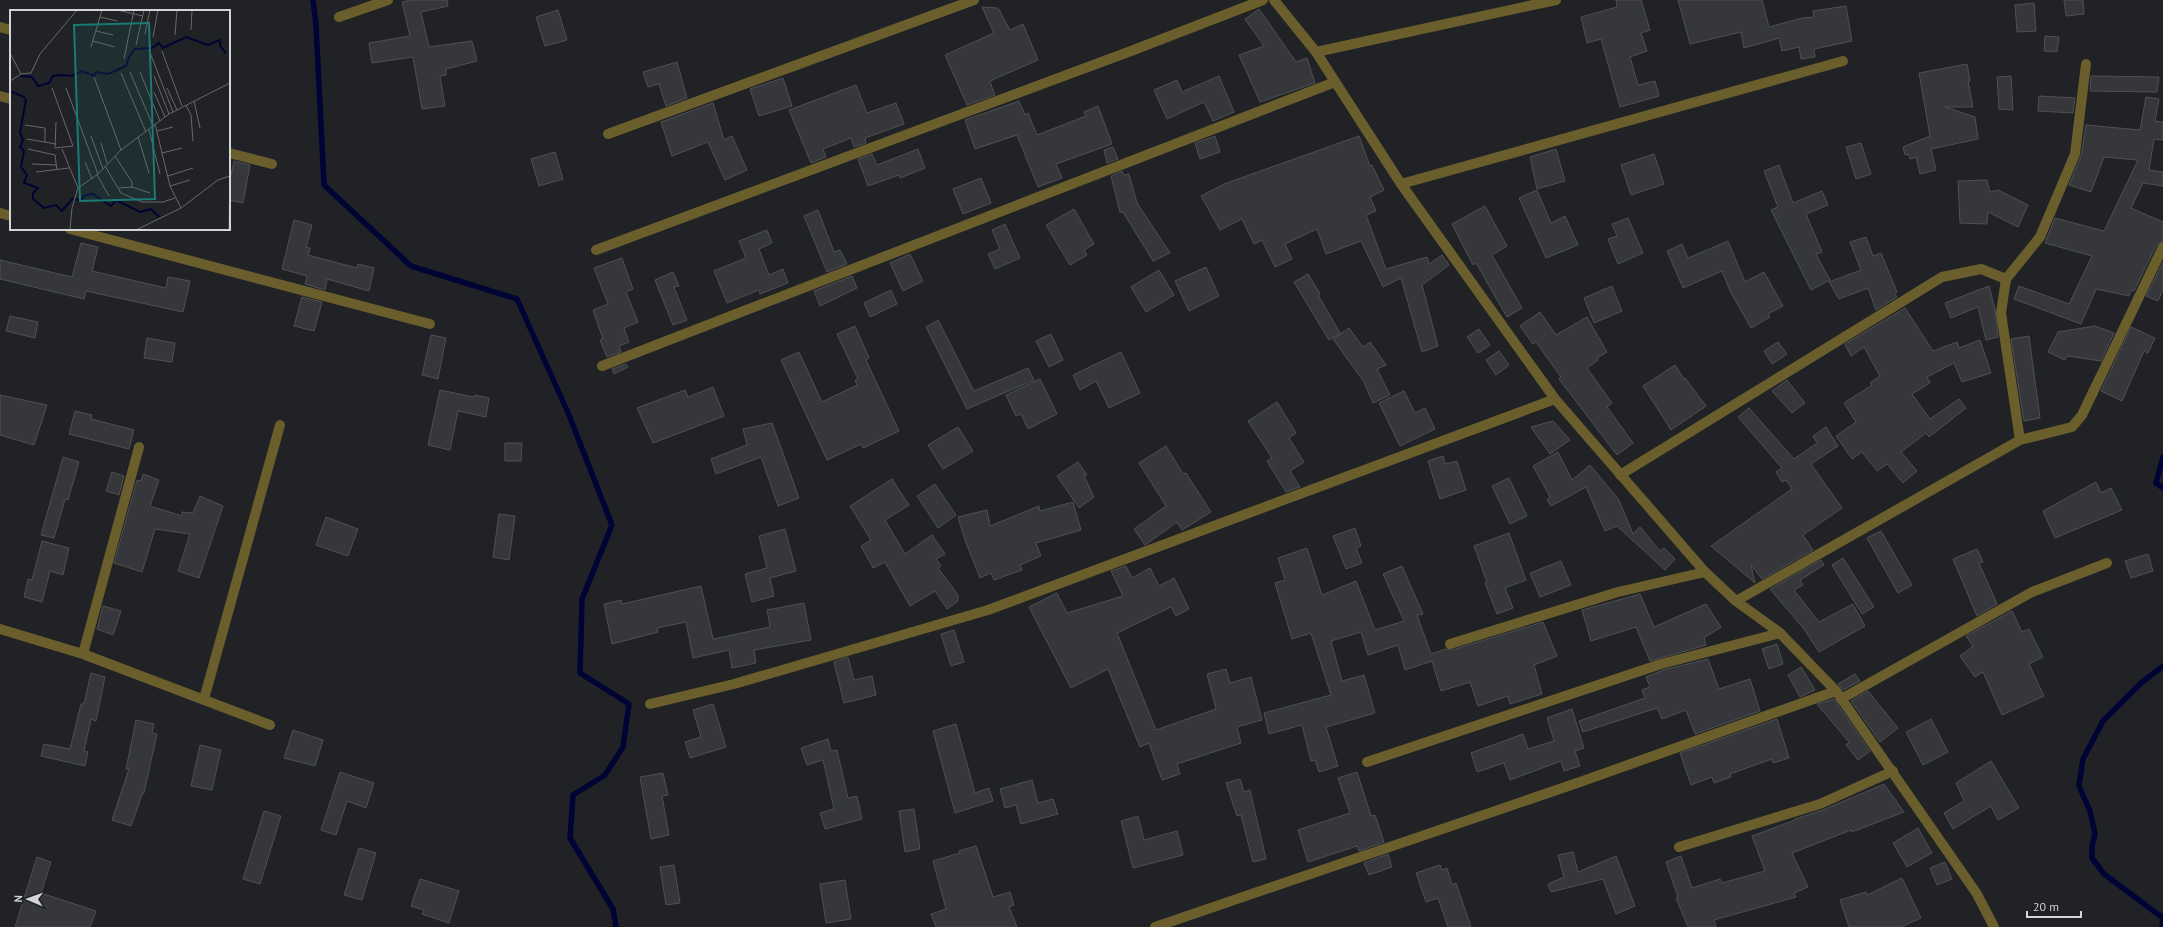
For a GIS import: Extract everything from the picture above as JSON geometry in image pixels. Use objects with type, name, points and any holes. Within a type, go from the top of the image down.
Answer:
[{"type":"street","points":[[339,17],[388,0]]},
{"type":"street","points":[[608,134],[974,0]]},
{"type":"street","points":[[596,250],[1131,51],[1263,0]]},
{"type":"street","points":[[1274,0],[1316,52],[1401,184],[1556,399],[1705,572],[1736,601],[1780,633],[1839,695],[1977,894],[1994,927]]},
{"type":"street","points":[[1316,52],[1556,0]]},
{"type":"street","points":[[0,27],[10,30]]},
{"type":"street","points":[[1401,184],[1843,61]]},
{"type":"street","points":[[2020,440],[2002,313],[2006,279],[2040,237],[2075,154],[2086,64]]},
{"type":"street","points":[[602,366],[1335,82]]},
{"type":"street","points":[[0,96],[10,99]]},
{"type":"street","points":[[230,153],[272,164]]},
{"type":"street","points":[[0,213],[10,216]]},
{"type":"street","points":[[74,230],[430,324]]},
{"type":"street","points":[[1736,601],[2020,440],[2072,427],[2082,415],[2163,247]]},
{"type":"street","points":[[1620,475],[1942,277],[1980,269],[2006,279]]},
{"type":"street","points":[[650,704],[734,684],[988,610],[1556,399]]},
{"type":"street","points":[[204,699],[280,425]]},
{"type":"street","points":[[83,654],[139,447]]},
{"type":"street","points":[[1155,927],[1839,695],[2032,592],[2107,563]]},
{"type":"street","points":[[1450,644],[1618,592],[1705,572]]},
{"type":"street","points":[[0,629],[83,654],[204,699],[270,726]]},
{"type":"street","points":[[1367,762],[1661,664],[1780,633]]},
{"type":"street","points":[[1680,847],[1820,804],[1893,771]]},
{"type":"building","points":[[411,0],[447,0],[448,6],[421,12],[429,47],[472,41],[477,61],[446,69],[446,75],[440,76],[445,106],[422,109],[413,57],[372,63],[369,43],[410,36],[402,2]]},
{"type":"building","points":[[1616,0],[1641,0],[1650,30],[1641,33],[1647,51],[1630,57],[1638,85],[1655,81],[1659,96],[1620,107],[1601,39],[1587,43],[1581,17],[1617,7]]},
{"type":"building","points":[[1678,0],[1762,0],[1769,27],[1802,18],[1814,17],[1813,11],[1846,6],[1852,41],[1814,49],[1815,57],[1801,59],[1799,47],[1782,51],[1779,38],[1744,48],[1741,32],[1690,44]]},
{"type":"building","points":[[2064,0],[2083,0],[2084,14],[2066,16]]},
{"type":"building","points":[[2034,3],[2036,31],[2017,32],[2015,5]]},
{"type":"building","points":[[982,7],[998,8],[1010,30],[1023,24],[1038,60],[992,80],[990,82],[995,95],[967,105],[945,55],[994,33]]},
{"type":"building","points":[[1259,9],[1296,62],[1307,58],[1315,83],[1260,102],[1239,55],[1264,46],[1245,19]]},
{"type":"building","points":[[558,10],[567,40],[545,46],[536,17]]},
{"type":"building","points":[[2045,36],[2059,37],[2057,52],[2044,51]]},
{"type":"building","points":[[677,62],[687,98],[666,106],[659,84],[648,87],[643,72]]},
{"type":"building","points":[[1967,64],[1970,81],[1968,81],[1973,107],[1945,107],[1975,117],[1978,139],[1931,149],[1936,170],[1920,174],[1916,157],[1910,159],[1908,154],[1905,155],[1903,147],[1930,136],[1919,73]]},
{"type":"building","points":[[1219,76],[1234,112],[1213,121],[1204,102],[1167,119],[1154,90],[1177,80],[1182,92]]},
{"type":"building","points":[[2011,76],[2013,110],[1999,109],[1997,77]]},
{"type":"building","points":[[2091,76],[2159,77],[2157,92],[2090,91]]},
{"type":"building","points":[[783,78],[792,106],[759,116],[750,89]]},
{"type":"building","points":[[856,85],[867,113],[896,103],[904,124],[865,138],[866,143],[854,147],[851,138],[823,149],[826,157],[811,163],[789,110]]},
{"type":"building","points":[[2039,96],[2075,98],[2073,113],[2038,111]]},
{"type":"building","points":[[2146,97],[2159,99],[2155,121],[2163,122],[2163,140],[2154,139],[2149,170],[2163,172],[2163,186],[2143,183],[2131,208],[2163,222],[2163,241],[2157,244],[2134,291],[2131,290],[2129,296],[2096,289],[2081,324],[2014,299],[2019,286],[2069,304],[2092,256],[2045,243],[2055,218],[2104,231],[2138,160],[2104,157],[2091,192],[2069,185],[2081,156],[2086,125],[2140,130]]},
{"type":"building","points":[[1019,101],[1025,115],[1028,113],[1037,135],[1086,116],[1084,112],[1098,106],[1112,144],[1056,164],[1062,178],[1038,187],[1017,135],[975,149],[965,120]]},
{"type":"building","points":[[713,103],[724,140],[732,136],[747,170],[725,180],[708,142],[672,156],[661,122]]},
{"type":"building","points":[[1215,136],[1220,152],[1200,159],[1195,143]]},
{"type":"building","points":[[1359,136],[1370,166],[1372,165],[1384,190],[1370,197],[1376,211],[1366,215],[1386,269],[1427,257],[1429,264],[1442,255],[1449,265],[1422,285],[1438,346],[1422,352],[1401,278],[1383,287],[1361,241],[1326,254],[1317,229],[1285,244],[1292,259],[1275,267],[1262,240],[1254,244],[1242,219],[1220,230],[1201,196],[1224,184]]},
{"type":"building","points":[[1861,143],[1871,174],[1856,179],[1846,147]]},
{"type":"building","points":[[1113,147],[1118,159],[1107,163],[1104,150]]},
{"type":"building","points":[[918,149],[925,168],[900,178],[899,175],[868,186],[858,159],[872,154],[877,165]]},
{"type":"building","points":[[1556,149],[1565,181],[1537,189],[1530,157]]},
{"type":"building","points":[[555,152],[563,179],[539,186],[531,159]]},
{"type":"building","points":[[1654,154],[1664,184],[1631,195],[1621,165]]},
{"type":"building","points":[[234,161],[250,165],[243,203],[230,200],[230,180]]},
{"type":"building","points":[[1779,165],[1793,203],[1822,191],[1828,205],[1806,214],[1822,252],[1816,254],[1830,280],[1811,290],[1771,210],[1778,207],[1764,171]]},
{"type":"building","points":[[1122,171],[1124,175],[1129,174],[1137,203],[1170,253],[1153,261],[1123,212],[1120,212],[1111,176]]},
{"type":"building","points":[[981,178],[991,203],[963,214],[953,189]]},
{"type":"building","points":[[1987,180],[1990,192],[1998,190],[2028,205],[2018,227],[1988,212],[1987,224],[1960,223],[1958,181]]},
{"type":"building","points":[[1537,190],[1551,223],[1565,216],[1578,245],[1546,258],[1519,198]]},
{"type":"building","points":[[1485,206],[1507,246],[1492,255],[1522,308],[1507,317],[1476,263],[1473,265],[1452,224]]},
{"type":"building","points":[[1074,209],[1094,244],[1084,250],[1087,255],[1070,265],[1046,225]]},
{"type":"building","points":[[818,210],[834,252],[840,250],[847,264],[827,272],[804,216]]},
{"type":"building","points":[[1628,218],[1643,253],[1618,264],[1608,239],[1617,236],[1612,224]]},
{"type":"building","points":[[294,220],[312,225],[306,247],[310,248],[308,255],[357,268],[358,264],[374,268],[369,291],[327,279],[325,290],[305,284],[307,276],[282,269]]},
{"type":"building","points":[[1005,224],[1020,258],[995,269],[988,254],[1000,249],[992,230]]},
{"type":"building","points":[[767,230],[772,243],[759,249],[769,275],[783,269],[788,283],[760,294],[759,290],[727,303],[714,271],[746,258],[739,241]]},
{"type":"building","points":[[1866,237],[1873,256],[1881,253],[1897,292],[1895,294],[1897,297],[1876,310],[1868,288],[1839,299],[1829,282],[1861,270],[1850,242]]},
{"type":"building","points":[[1728,241],[1745,282],[1764,272],[1783,306],[1768,314],[1770,317],[1751,328],[1731,293],[1722,271],[1683,288],[1667,251],[1682,244],[1688,258]]},
{"type":"building","points":[[81,243],[98,247],[92,271],[166,288],[168,277],[190,281],[183,312],[86,291],[84,299],[0,279],[0,260],[72,277]]},
{"type":"building","points":[[910,254],[923,281],[903,291],[890,263]]},
{"type":"building","points":[[622,258],[633,289],[626,292],[638,322],[624,328],[629,342],[619,346],[621,352],[607,357],[600,340],[603,339],[593,310],[608,304],[594,268]]},
{"type":"building","points":[[2163,262],[2163,290],[2158,301],[2146,296]]},
{"type":"building","points":[[1206,267],[1219,296],[1189,311],[1175,281]]},
{"type":"building","points":[[1159,270],[1174,295],[1146,312],[1131,287]]},
{"type":"building","points":[[673,272],[679,286],[674,287],[687,320],[673,325],[655,280]]},
{"type":"building","points":[[1308,274],[1320,294],[1318,295],[1340,333],[1329,340],[1294,282]]},
{"type":"building","points":[[852,276],[857,288],[820,306],[814,291]]},
{"type":"building","points":[[1612,286],[1622,311],[1594,323],[1584,298]]},
{"type":"building","points":[[1989,286],[1995,309],[1998,337],[1986,340],[1978,307],[1951,318],[1945,303]]},
{"type":"building","points":[[891,290],[897,304],[870,317],[864,303]]},
{"type":"building","points":[[302,297],[322,302],[314,331],[294,326]]},
{"type":"building","points":[[1905,308],[1933,351],[1957,342],[1959,348],[1980,340],[1991,373],[1962,382],[1954,363],[1927,377],[1930,383],[1912,394],[1930,419],[1959,399],[1966,408],[1929,437],[1926,433],[1901,452],[1917,471],[1903,483],[1887,464],[1877,471],[1862,452],[1852,459],[1836,436],[1856,422],[1844,403],[1872,385],[1870,383],[1880,376],[1864,347],[1851,356],[1845,344]]},
{"type":"building","points":[[1540,312],[1556,335],[1587,317],[1607,352],[1597,358],[1598,360],[1587,368],[1612,403],[1607,407],[1633,443],[1617,455],[1559,379],[1561,377],[1536,342],[1533,344],[1520,326]]},
{"type":"building","points":[[10,316],[38,322],[35,338],[6,331]]},
{"type":"building","points":[[938,320],[974,391],[1028,368],[1034,380],[967,409],[926,327]]},
{"type":"building","points":[[855,326],[869,358],[866,360],[899,431],[863,448],[861,444],[827,460],[781,360],[799,352],[822,402],[857,385],[855,380],[858,379],[837,334]]},
{"type":"building","points":[[2095,326],[2114,333],[2101,361],[2067,356],[2065,360],[2048,352],[2058,332]]},
{"type":"building","points":[[2131,327],[2155,338],[2148,353],[2144,351],[2122,401],[2101,391]]},
{"type":"building","points":[[1349,328],[1363,347],[1370,342],[1386,365],[1377,369],[1390,395],[1373,403],[1364,382],[1333,339]]},
{"type":"building","points":[[1479,329],[1490,345],[1478,353],[1467,337]]},
{"type":"building","points":[[1051,334],[1063,360],[1049,367],[1036,341]]},
{"type":"building","points":[[431,335],[446,338],[438,379],[422,375]]},
{"type":"building","points":[[2029,336],[2040,418],[2024,421],[2011,339]]},
{"type":"building","points":[[147,338],[175,343],[172,362],[144,358]]},
{"type":"building","points":[[1778,342],[1787,354],[1772,364],[1764,351]]},
{"type":"building","points":[[1499,351],[1509,365],[1496,375],[1486,360]]},
{"type":"building","points":[[1121,352],[1140,393],[1109,408],[1096,381],[1080,390],[1073,375]]},
{"type":"building","points":[[626,364],[628,367],[614,374],[612,369]]},
{"type":"building","points":[[1675,365],[1684,379],[1685,378],[1706,406],[1671,430],[1643,386]]},
{"type":"building","points":[[1040,379],[1057,414],[1028,429],[1021,414],[1016,416],[1006,395]]},
{"type":"building","points":[[1787,380],[1805,403],[1792,413],[1772,391]]},
{"type":"building","points":[[713,387],[724,416],[653,443],[637,408],[685,390],[688,397]]},
{"type":"building","points":[[440,390],[474,397],[475,395],[489,398],[486,417],[458,411],[450,450],[428,445]]},
{"type":"building","points":[[1404,391],[1415,413],[1425,408],[1435,429],[1400,446],[1379,403]]},
{"type":"building","points":[[0,395],[47,405],[34,445],[0,435]]},
{"type":"building","points":[[1277,402],[1296,433],[1289,438],[1304,462],[1290,471],[1300,487],[1286,492],[1267,461],[1272,458],[1248,421]]},
{"type":"building","points":[[1749,408],[1794,459],[1817,443],[1813,436],[1826,427],[1838,446],[1811,464],[1842,508],[1803,535],[1813,550],[1762,579],[1751,565],[1755,583],[1711,546],[1792,489],[1786,480],[1782,482],[1776,472],[1782,468],[1738,417]]},
{"type":"building","points":[[75,411],[92,415],[91,419],[134,430],[129,449],[69,434]]},
{"type":"building","points":[[1553,421],[1570,440],[1550,454],[1531,427]]},
{"type":"building","points":[[772,423],[799,498],[778,506],[761,457],[716,474],[711,459],[747,445],[743,429]]},
{"type":"building","points":[[958,427],[973,451],[943,469],[928,445]]},
{"type":"building","points":[[505,443],[522,443],[521,461],[505,461]]},
{"type":"building","points":[[1166,446],[1183,474],[1186,473],[1211,512],[1182,530],[1177,522],[1145,545],[1134,529],[1166,506],[1139,463]]},
{"type":"building","points":[[1558,452],[1572,480],[1590,465],[1619,500],[1633,534],[1640,527],[1660,551],[1664,548],[1675,559],[1665,570],[1617,526],[1605,531],[1586,487],[1551,506],[1547,500],[1550,497],[1533,466]]},
{"type":"building","points":[[1443,456],[1445,464],[1457,461],[1466,490],[1440,499],[1428,461]]},
{"type":"building","points":[[63,457],[79,462],[68,500],[65,499],[54,538],[41,535]]},
{"type":"building","points":[[1078,462],[1087,475],[1084,476],[1094,497],[1079,508],[1057,476]]},
{"type":"building","points":[[112,472],[124,476],[119,495],[106,491]]},
{"type":"building","points":[[143,474],[159,480],[150,506],[182,516],[182,512],[193,513],[200,496],[223,506],[199,578],[178,571],[190,534],[155,529],[142,572],[114,563],[137,480],[141,481]]},
{"type":"building","points":[[1509,478],[1527,516],[1510,524],[1492,486]]},
{"type":"building","points":[[892,479],[909,505],[885,520],[905,554],[932,535],[945,554],[936,559],[941,566],[938,568],[958,595],[958,601],[947,609],[935,591],[910,606],[885,562],[873,568],[861,546],[871,540],[850,506]]},
{"type":"building","points":[[2096,482],[2101,493],[2111,488],[2122,510],[2055,538],[2043,511]]},
{"type":"building","points":[[935,484],[956,515],[938,528],[917,496]]},
{"type":"building","points":[[1073,502],[1081,530],[1036,543],[1041,556],[1020,565],[1022,570],[994,580],[991,573],[980,578],[965,540],[958,517],[987,510],[990,526],[1039,506],[1040,511]]},
{"type":"building","points":[[499,514],[515,516],[509,560],[493,557]]},
{"type":"building","points":[[326,517],[358,529],[348,556],[316,545]]},
{"type":"building","points":[[1355,528],[1361,546],[1356,548],[1362,563],[1346,569],[1333,536]]},
{"type":"building","points":[[785,529],[796,571],[770,578],[774,596],[752,602],[745,574],[767,568],[759,536]]},
{"type":"building","points":[[1881,531],[1912,585],[1898,593],[1867,538]]},
{"type":"building","points":[[1509,533],[1526,580],[1505,588],[1513,608],[1497,614],[1485,583],[1487,582],[1474,546]]},
{"type":"building","points":[[42,541],[69,548],[63,575],[50,571],[42,602],[24,597],[28,579],[32,580]]},
{"type":"building","points":[[1307,548],[1322,595],[1356,581],[1375,630],[1404,621],[1383,574],[1402,566],[1423,614],[1417,615],[1431,654],[1446,649],[1452,650],[1543,622],[1557,656],[1534,665],[1542,694],[1510,704],[1508,696],[1478,706],[1470,682],[1441,691],[1432,661],[1405,670],[1398,645],[1368,655],[1361,632],[1331,641],[1342,681],[1364,675],[1375,713],[1326,727],[1338,766],[1319,772],[1315,760],[1311,761],[1302,725],[1269,734],[1264,713],[1331,695],[1311,633],[1292,639],[1275,583],[1285,580],[1278,558]]},
{"type":"building","points":[[1977,549],[1983,562],[1979,563],[1997,604],[1977,616],[1953,559]]},
{"type":"building","points":[[2148,554],[2153,571],[2131,578],[2125,561]]},
{"type":"building","points":[[1843,558],[1874,607],[1862,614],[1832,565]]},
{"type":"building","points":[[1821,560],[1824,565],[1800,580],[1803,585],[1794,590],[1819,622],[1853,604],[1865,626],[1819,652],[1804,629],[1770,589]]},
{"type":"building","points":[[1561,561],[1571,585],[1540,597],[1530,573]]},
{"type":"building","points":[[1126,566],[1132,578],[1150,568],[1159,586],[1174,578],[1189,609],[1176,616],[1171,607],[1117,633],[1156,730],[1216,709],[1207,674],[1226,669],[1230,683],[1251,677],[1262,720],[1237,727],[1241,743],[1177,764],[1180,774],[1162,780],[1149,743],[1140,747],[1108,669],[1071,688],[1029,607],[1057,593],[1067,613],[1123,596],[1111,571]]},
{"type":"building","points":[[701,586],[713,639],[770,627],[767,610],[804,603],[811,640],[754,650],[756,663],[732,668],[729,650],[693,658],[686,622],[657,628],[658,632],[612,644],[604,604],[621,600],[622,604]]},
{"type":"building","points":[[1640,594],[1654,627],[1706,604],[1721,627],[1704,638],[1706,645],[1650,661],[1636,627],[1591,641],[1582,610]]},
{"type":"building","points":[[103,606],[121,611],[113,635],[97,629]]},
{"type":"building","points":[[2012,611],[2022,632],[2029,629],[2043,657],[2029,664],[2044,696],[2002,715],[1983,672],[1975,677],[1960,656],[1973,646],[1966,636]]},
{"type":"building","points":[[954,630],[964,662],[951,666],[941,634]]},
{"type":"building","points":[[1777,644],[1783,664],[1769,669],[1762,649]]},
{"type":"building","points":[[848,657],[854,680],[872,676],[876,695],[844,703],[834,662]]},
{"type":"building","points":[[1708,659],[1719,689],[1750,679],[1760,711],[1695,734],[1686,710],[1662,719],[1657,708],[1583,732],[1579,721],[1645,698],[1642,690],[1650,687],[1646,677],[1663,670]]},
{"type":"building","points":[[1801,667],[1815,690],[1800,697],[1788,675]]},
{"type":"building","points":[[91,673],[105,677],[96,721],[91,719],[84,751],[88,752],[85,766],[41,756],[44,744],[70,749],[81,704],[84,704]]},
{"type":"building","points":[[1855,674],[1860,681],[1843,690],[1838,684]]},
{"type":"building","points":[[1868,691],[1898,728],[1880,742],[1851,701]]},
{"type":"building","points":[[1834,699],[1870,751],[1858,760],[1846,745],[1849,742],[1817,704]]},
{"type":"building","points":[[713,704],[726,747],[690,758],[685,742],[701,737],[693,710]]},
{"type":"building","points":[[1572,709],[1584,748],[1575,751],[1580,766],[1564,771],[1561,761],[1510,780],[1504,763],[1477,772],[1471,753],[1523,734],[1528,749],[1554,741],[1547,718]]},
{"type":"building","points":[[1777,719],[1789,758],[1773,763],[1772,759],[1730,774],[1731,777],[1714,783],[1712,777],[1691,785],[1680,753]]},
{"type":"building","points":[[1931,719],[1948,752],[1923,765],[1906,732]]},
{"type":"building","points":[[136,720],[154,724],[152,733],[157,734],[144,793],[143,792],[131,826],[112,820],[129,769],[126,769]]},
{"type":"building","points":[[956,724],[975,793],[989,788],[993,801],[955,813],[933,731]]},
{"type":"building","points":[[293,730],[323,740],[315,766],[284,758]]},
{"type":"building","points":[[828,739],[831,751],[837,750],[848,798],[857,796],[862,819],[825,829],[820,813],[834,809],[823,760],[807,765],[801,748]]},
{"type":"building","points":[[200,745],[221,750],[212,790],[191,786]]},
{"type":"building","points":[[1991,761],[2019,808],[1998,820],[1991,806],[1953,829],[1944,813],[1964,801],[1956,783]]},
{"type":"building","points":[[340,772],[374,783],[366,808],[347,801],[336,835],[321,830]]},
{"type":"building","points":[[1357,772],[1371,816],[1375,815],[1384,842],[1359,851],[1357,846],[1308,862],[1298,830],[1350,813],[1338,778]]},
{"type":"building","points":[[663,773],[668,795],[662,796],[669,835],[651,839],[640,777]]},
{"type":"building","points":[[1240,779],[1244,792],[1250,790],[1266,859],[1253,862],[1241,815],[1237,816],[1226,783]]},
{"type":"building","points":[[1032,780],[1038,803],[1053,799],[1058,814],[1021,824],[1016,805],[1005,808],[1000,789]]},
{"type":"building","points":[[1884,784],[1904,812],[1852,832],[1851,830],[1792,853],[1808,887],[1794,893],[1796,897],[1714,920],[1716,927],[1688,927],[1676,898],[1678,897],[1666,862],[1681,856],[1692,888],[1720,879],[1722,883],[1765,871],[1752,836],[1823,810]]},
{"type":"building","points":[[914,809],[920,849],[905,852],[899,811]]},
{"type":"building","points":[[264,811],[281,816],[260,884],[243,879]]},
{"type":"building","points":[[1138,816],[1144,840],[1177,831],[1183,855],[1133,868],[1121,821]]},
{"type":"building","points":[[1918,828],[1932,853],[1907,867],[1893,843]]},
{"type":"building","points":[[976,846],[993,897],[1010,892],[1014,905],[1009,907],[1017,927],[936,927],[931,914],[946,909],[933,861],[960,853],[959,851]]},
{"type":"building","points":[[359,848],[376,853],[362,900],[344,895]]},
{"type":"building","points":[[1573,852],[1578,872],[1616,856],[1635,906],[1616,914],[1603,879],[1551,892],[1548,884],[1564,877],[1558,855]]},
{"type":"building","points":[[1388,854],[1392,867],[1369,875],[1364,863]]},
{"type":"building","points":[[37,857],[51,862],[41,893],[96,911],[90,927],[15,927]]},
{"type":"building","points":[[1945,862],[1952,879],[1937,885],[1930,868]]},
{"type":"building","points":[[674,865],[680,903],[666,905],[660,867]]},
{"type":"building","points":[[1440,865],[1442,870],[1447,868],[1452,885],[1456,883],[1471,927],[1448,927],[1438,898],[1426,902],[1416,873]]},
{"type":"building","points":[[1902,878],[1921,918],[1901,927],[1849,927],[1840,900],[1866,892],[1867,895]]},
{"type":"building","points":[[420,879],[459,891],[449,923],[422,914],[424,910],[411,906]]},
{"type":"building","points":[[845,880],[851,919],[826,923],[820,884]]},
{"type":"waterway","points":[[313,0],[316,25],[324,185],[411,266],[517,299],[569,415],[612,525],[582,599],[580,673],[629,704],[623,747],[605,775],[573,795],[570,838],[613,909],[616,927]]},
{"type":"waterway","points":[[2163,457],[2156,483],[2163,488]]},
{"type":"waterway","points":[[2163,666],[2140,684],[2103,721],[2083,759],[2079,786],[2090,811],[2095,834],[2092,846],[2092,858],[2104,874],[2163,918]]},
{"type":"waterway","points":[[2162,927],[2163,921]]}]
